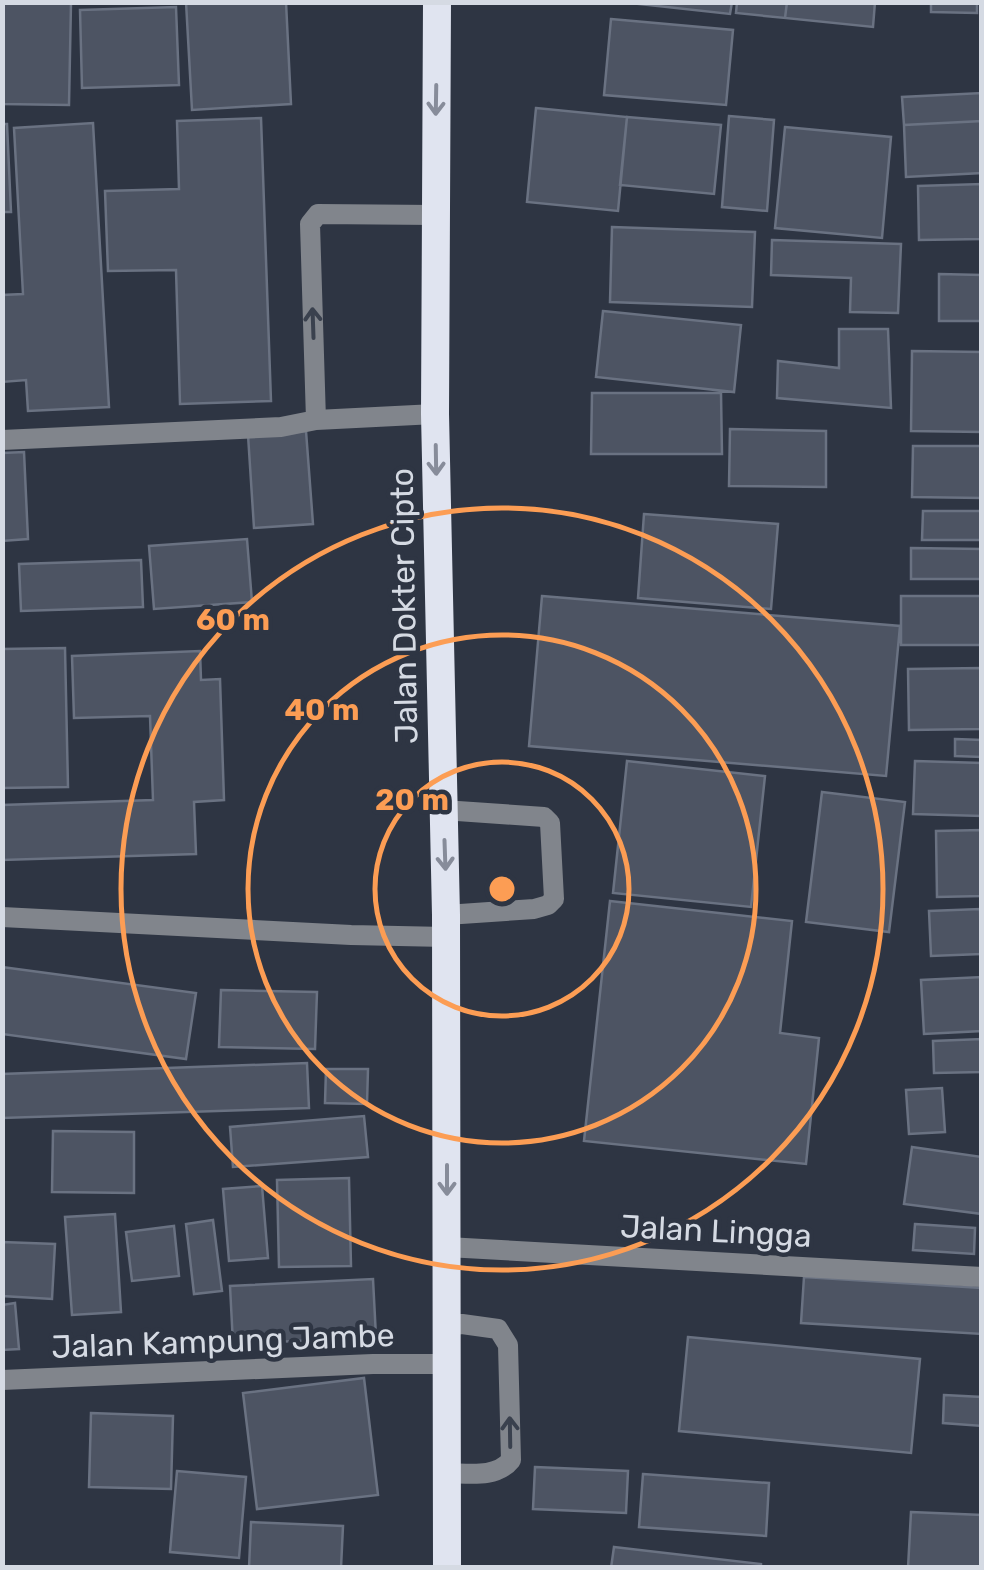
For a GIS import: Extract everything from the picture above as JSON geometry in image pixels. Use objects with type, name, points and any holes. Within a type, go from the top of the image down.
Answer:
[{"type":"highway","name":"Jalan Dokter Cipto","points":[[437,2],[436,414],[446,926],[446,1568]]},
{"type":"street","points":[[316,420],[312,217],[435,214]]},
{"type":"street","points":[[2,440],[282,427],[316,420],[436,414]]},
{"type":"street","points":[[2,917],[351,935],[446,926],[534,910],[548,906],[554,899],[550,824],[544,817],[443,810]]},
{"type":"street","name":"Jalan Lingga","points":[[447,1246],[982,1277]]},
{"type":"street","points":[[446,1472],[495,1472],[511,1460],[508,1345],[498,1329],[447,1326]]},
{"type":"street","name":"Jalan Kampung Jambe","points":[[2,1380],[446,1364]]},
{"type":"building","points":[[2,2],[71,3],[69,105],[2,104]]},
{"type":"building","points":[[186,2],[286,2],[291,104],[192,110]]},
{"type":"building","points":[[621,2],[732,2],[730,14]]},
{"type":"building","points":[[737,2],[787,2],[785,18],[736,13]]},
{"type":"building","points":[[787,2],[875,2],[873,27],[785,18]]},
{"type":"building","points":[[931,2],[977,2],[977,13],[931,12]]},
{"type":"building","points":[[176,7],[179,85],[82,88],[80,10]]},
{"type":"building","points":[[611,19],[733,30],[726,105],[604,95]]},
{"type":"building","points":[[982,93],[982,121],[904,125],[902,97]]},
{"type":"building","points":[[536,108],[627,117],[618,211],[527,202]]},
{"type":"building","points":[[729,116],[774,120],[767,211],[722,207]]},
{"type":"building","points":[[627,117],[721,125],[714,194],[620,185]]},
{"type":"building","points":[[261,118],[271,401],[180,404],[176,270],[108,271],[105,191],[179,189],[177,121]]},
{"type":"building","points":[[982,121],[982,173],[906,177],[904,125]]},
{"type":"building","points":[[93,123],[109,407],[28,411],[26,380],[2,382],[2,295],[23,294],[14,128]]},
{"type":"building","points":[[2,124],[7,124],[11,212],[2,212]]},
{"type":"building","points":[[785,127],[891,137],[882,238],[775,228]]},
{"type":"building","points":[[982,184],[982,239],[919,240],[918,186]]},
{"type":"building","points":[[612,227],[755,232],[752,307],[610,302]]},
{"type":"building","points":[[772,240],[901,244],[898,313],[850,312],[851,278],[771,275]]},
{"type":"building","points":[[939,274],[982,275],[982,321],[939,321]]},
{"type":"building","points":[[603,311],[741,325],[734,392],[596,377]]},
{"type":"building","points":[[839,329],[888,329],[891,408],[777,398],[778,361],[839,368]]},
{"type":"building","points":[[912,351],[982,352],[982,432],[911,431]]},
{"type":"building","points":[[592,393],[721,393],[722,454],[591,454]]},
{"type":"building","points":[[730,429],[826,431],[826,487],[729,486]]},
{"type":"building","points":[[306,431],[313,524],[254,528],[248,435]]},
{"type":"building","points":[[913,446],[982,446],[982,498],[912,497]]},
{"type":"building","points":[[24,452],[28,539],[2,541],[2,453]]},
{"type":"building","points":[[923,511],[982,511],[982,540],[922,540]]},
{"type":"building","points":[[644,514],[778,524],[771,609],[638,598]]},
{"type":"building","points":[[247,539],[252,602],[154,609],[149,546]]},
{"type":"building","points":[[911,548],[982,549],[982,579],[911,579]]},
{"type":"building","points":[[141,560],[143,607],[21,611],[19,564]]},
{"type":"building","points":[[542,596],[900,626],[886,776],[529,746]]},
{"type":"building","points":[[901,596],[982,596],[982,645],[901,645]]},
{"type":"building","points":[[65,648],[68,787],[2,788],[2,649]]},
{"type":"building","points":[[200,651],[201,680],[220,679],[224,800],[194,802],[196,854],[2,860],[2,805],[153,800],[150,716],[74,718],[72,656]]},
{"type":"building","points":[[982,668],[982,729],[909,730],[908,669]]},
{"type":"building","points":[[955,739],[982,740],[982,757],[955,756]]},
{"type":"building","points":[[627,761],[765,776],[751,907],[613,893]]},
{"type":"building","points":[[915,761],[982,763],[982,816],[913,814]]},
{"type":"building","points":[[822,792],[905,802],[889,932],[806,922]]},
{"type":"building","points":[[982,830],[982,896],[937,897],[936,831]]},
{"type":"building","points":[[610,901],[792,921],[780,1033],[819,1038],[806,1164],[584,1141]]},
{"type":"building","points":[[980,909],[981,954],[931,956],[929,911]]},
{"type":"building","points":[[2,967],[196,993],[186,1059],[2,1034]]},
{"type":"building","points":[[982,977],[982,1031],[924,1034],[921,980]]},
{"type":"building","points":[[221,990],[317,992],[315,1049],[219,1047]]},
{"type":"building","points":[[982,1039],[982,1072],[934,1073],[933,1041]]},
{"type":"building","points":[[307,1063],[309,1108],[2,1118],[2,1074]]},
{"type":"building","points":[[326,1069],[368,1069],[367,1104],[325,1103]]},
{"type":"building","points":[[942,1088],[945,1132],[909,1134],[906,1090]]},
{"type":"building","points":[[364,1116],[368,1157],[233,1167],[230,1127]]},
{"type":"building","points":[[53,1131],[134,1132],[134,1193],[52,1192]]},
{"type":"building","points":[[912,1147],[982,1157],[982,1214],[904,1204]]},
{"type":"building","points":[[349,1178],[351,1266],[279,1267],[277,1180]]},
{"type":"building","points":[[262,1186],[268,1258],[229,1261],[223,1189]]},
{"type":"building","points":[[115,1214],[121,1312],[72,1315],[65,1217]]},
{"type":"building","points":[[213,1220],[222,1291],[194,1294],[186,1224]]},
{"type":"building","points":[[915,1224],[975,1228],[974,1254],[913,1250]]},
{"type":"building","points":[[174,1226],[179,1276],[132,1281],[126,1232]]},
{"type":"building","points":[[2,1242],[55,1244],[52,1299],[2,1296]]},
{"type":"building","points":[[804,1277],[982,1288],[982,1334],[801,1323]]},
{"type":"building","points":[[373,1279],[376,1337],[233,1344],[230,1286]]},
{"type":"building","points":[[15,1303],[19,1349],[2,1350],[2,1305]]},
{"type":"building","points":[[688,1337],[920,1359],[911,1453],[679,1431]]},
{"type":"building","points":[[364,1378],[378,1495],[257,1509],[243,1393]]},
{"type":"building","points":[[944,1395],[982,1397],[982,1426],[943,1423]]},
{"type":"building","points":[[91,1413],[173,1416],[171,1489],[89,1487]]},
{"type":"building","points":[[535,1467],[628,1471],[626,1513],[533,1509]]},
{"type":"building","points":[[177,1471],[246,1477],[239,1558],[170,1552]]},
{"type":"building","points":[[643,1474],[769,1483],[766,1536],[639,1527]]},
{"type":"building","points":[[911,1512],[982,1515],[982,1568],[908,1568]]},
{"type":"building","points":[[251,1522],[343,1526],[341,1568],[249,1568]]},
{"type":"building","points":[[614,1547],[761,1564],[761,1568],[611,1568]]}]
